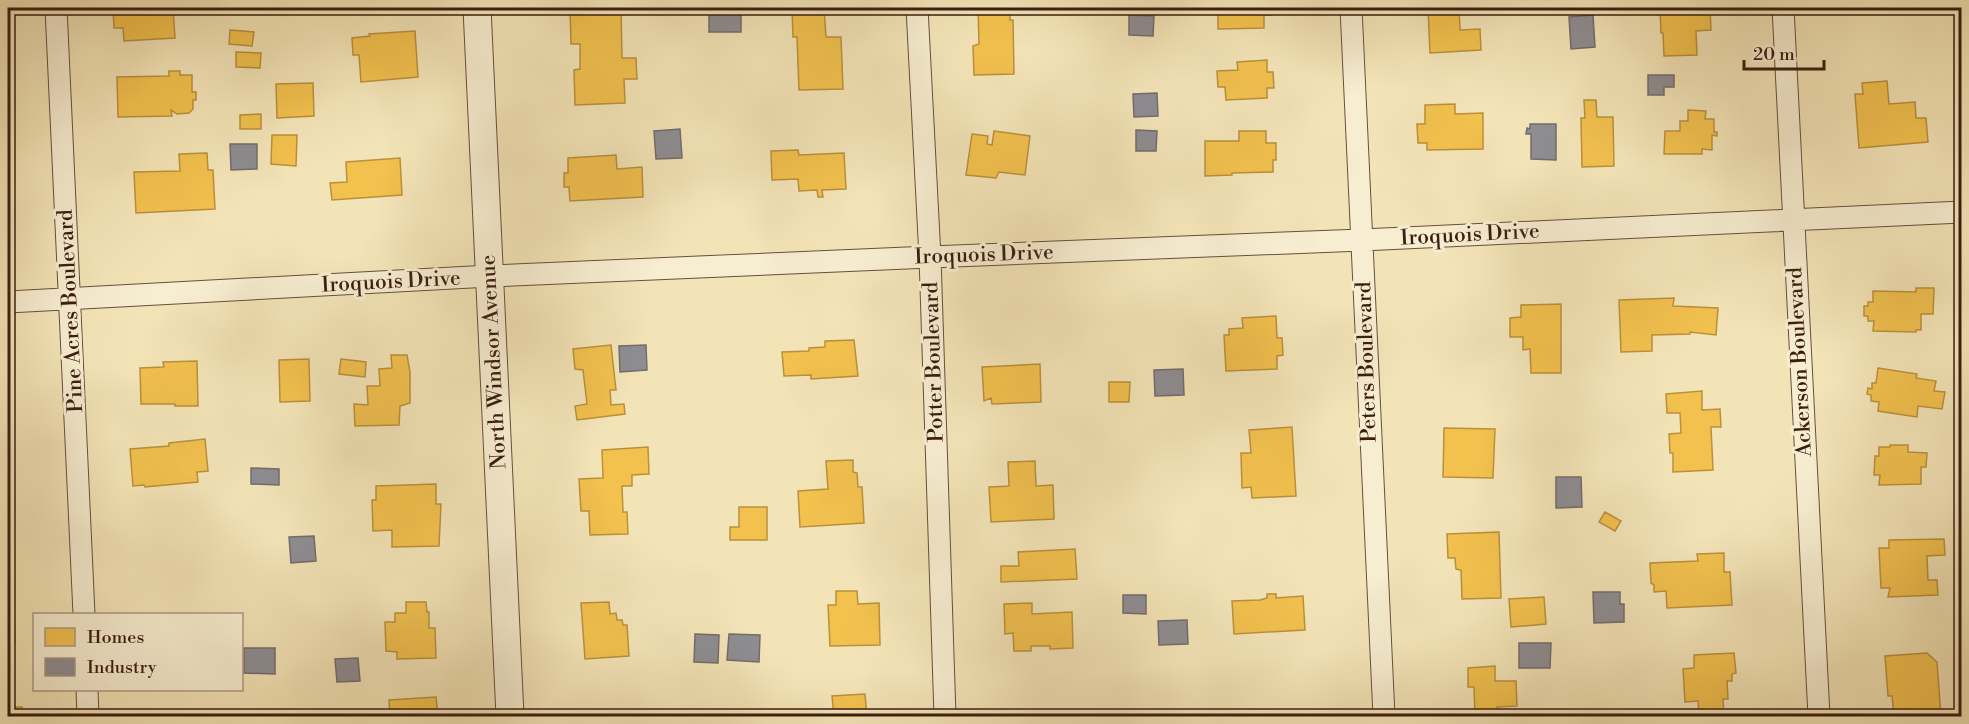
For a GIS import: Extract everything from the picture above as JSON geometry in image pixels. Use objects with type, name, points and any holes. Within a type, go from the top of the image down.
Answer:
[{"type":"street","name":"Pine Acres Boulevard","points":[[56,8],[84,613]]},
{"type":"street","name":"North Windsor Avenue","points":[[477,8],[510,717]]},
{"type":"street","name":"Potter Boulevard","points":[[916,8],[930,257],[945,717]]},
{"type":"street","name":"Peters Boulevard","points":[[1351,8],[1384,717]]},
{"type":"street","name":"Ackerson Boulevard","points":[[1783,8],[1819,717]]},
{"type":"street","name":"Iroquois Drive","points":[[8,302],[490,276],[1362,240],[1962,212]]},
{"type":"street","points":[[87,691],[88,717]]},
{"type":"building: Homes","points":[[113,8],[183,9],[173,9],[175,38],[124,41],[123,28],[114,28]]},
{"type":"building: Homes","points":[[792,8],[824,8],[826,37],[841,37],[843,89],[799,90],[797,37],[793,37]]},
{"type":"building: Homes","points":[[978,8],[1010,8],[1010,20],[1013,20],[1014,74],[974,75],[973,46],[979,44]]},
{"type":"building: Homes","points":[[1218,8],[1270,8],[1271,15],[1264,15],[1264,28],[1218,29]]},
{"type":"building: Homes","points":[[1428,8],[1459,8],[1460,30],[1480,29],[1481,50],[1430,53]]},
{"type":"building: Homes","points":[[1660,8],[1710,8],[1711,30],[1696,31],[1697,55],[1664,56]]},
{"type":"building: Homes","points":[[621,9],[622,58],[636,58],[637,79],[624,79],[625,103],[575,105],[574,70],[580,69],[580,44],[571,44],[570,10]]},
{"type":"building: Homes","points":[[230,30],[254,32],[252,46],[229,44]]},
{"type":"building: Homes","points":[[415,31],[418,77],[361,82],[359,55],[353,55],[352,38],[370,36],[369,34]]},
{"type":"building: Homes","points":[[236,52],[261,53],[260,68],[236,67]]},
{"type":"building: Homes","points":[[1267,60],[1267,72],[1273,72],[1274,88],[1267,88],[1267,98],[1226,100],[1225,87],[1218,87],[1217,71],[1238,70],[1237,62]]},
{"type":"building: Homes","points":[[169,71],[180,71],[180,75],[192,75],[192,92],[196,92],[196,100],[193,100],[193,109],[189,113],[177,114],[171,110],[172,116],[118,117],[117,77],[169,76]]},
{"type":"building: Homes","points":[[1887,81],[1889,104],[1915,102],[1916,118],[1926,118],[1928,142],[1859,148],[1855,94],[1863,94],[1862,83]]},
{"type":"building: Homes","points":[[313,83],[314,116],[277,118],[276,84]]},
{"type":"building: Homes","points":[[1584,100],[1596,100],[1597,117],[1613,117],[1614,166],[1582,167],[1581,118],[1585,118]]},
{"type":"building: Homes","points":[[1455,104],[1455,114],[1483,113],[1483,149],[1427,150],[1427,143],[1418,143],[1417,124],[1425,124],[1425,105]]},
{"type":"building: Homes","points":[[1688,110],[1706,111],[1705,119],[1714,119],[1714,132],[1717,132],[1717,136],[1712,135],[1712,150],[1702,149],[1702,154],[1664,154],[1665,131],[1680,131],[1680,121],[1688,121]]},
{"type":"building: Homes","points":[[261,114],[261,129],[240,129],[240,115]]},
{"type":"building: Homes","points":[[994,131],[1030,136],[1025,175],[999,172],[996,178],[966,175],[972,134],[988,136],[987,144],[992,145]]},
{"type":"building: Homes","points":[[1239,131],[1266,131],[1266,143],[1276,143],[1273,172],[1205,176],[1205,141],[1239,141]]},
{"type":"building: Homes","points":[[272,135],[297,135],[296,166],[271,164]]},
{"type":"building: Homes","points":[[798,150],[799,155],[844,153],[846,189],[822,190],[823,197],[818,197],[817,190],[799,191],[798,179],[772,180],[771,151]]},
{"type":"building: Homes","points":[[207,153],[208,170],[213,170],[215,209],[136,213],[134,172],[180,171],[179,154]]},
{"type":"building: Homes","points":[[616,155],[617,169],[642,167],[643,197],[570,201],[569,187],[564,187],[564,173],[568,173],[568,158]]},
{"type":"building: Homes","points":[[400,158],[402,195],[332,200],[330,183],[347,182],[346,162]]},
{"type":"building: Homes","points":[[1916,288],[1934,288],[1933,314],[1921,314],[1921,330],[1916,330],[1916,332],[1873,331],[1874,321],[1868,321],[1868,316],[1864,316],[1864,306],[1868,306],[1868,302],[1873,302],[1873,291],[1916,292]]},
{"type":"building: Homes","points":[[1674,298],[1673,306],[1718,308],[1716,335],[1690,332],[1690,334],[1652,335],[1652,351],[1621,352],[1619,300]]},
{"type":"building: Homes","points":[[1561,304],[1561,373],[1531,373],[1530,349],[1523,350],[1523,337],[1510,337],[1510,318],[1521,317],[1521,305]]},
{"type":"building: Homes","points":[[1276,316],[1277,338],[1282,338],[1283,355],[1277,356],[1277,369],[1226,371],[1224,335],[1229,335],[1229,329],[1243,328],[1242,318]]},
{"type":"building: Homes","points":[[854,340],[858,376],[811,379],[811,375],[784,376],[782,352],[809,351],[809,348],[825,347],[825,341]]},
{"type":"building: Homes","points":[[611,345],[616,390],[610,390],[611,405],[624,404],[625,414],[577,420],[575,406],[587,404],[583,370],[575,369],[573,349]]},
{"type":"building: Homes","points":[[391,355],[407,355],[410,372],[410,403],[400,406],[399,425],[355,426],[354,404],[368,405],[367,386],[380,386],[379,369],[392,368]]},
{"type":"building: Homes","points":[[309,359],[310,401],[280,402],[279,360]]},
{"type":"building: Homes","points":[[341,359],[366,362],[365,377],[339,374]]},
{"type":"building: Homes","points":[[197,361],[198,406],[141,404],[140,368],[164,367],[163,362]]},
{"type":"building: Homes","points":[[1040,364],[1041,402],[992,404],[991,398],[984,401],[982,367]]},
{"type":"building: Homes","points":[[1878,368],[1917,374],[1916,378],[1936,381],[1934,391],[1945,392],[1942,409],[1918,406],[1917,417],[1878,411],[1879,402],[1871,401],[1871,395],[1867,394],[1868,388],[1872,389],[1872,383],[1876,383]]},
{"type":"building: Homes","points":[[1109,382],[1130,382],[1129,402],[1109,402]]},
{"type":"building: Homes","points":[[1702,391],[1702,410],[1720,409],[1721,427],[1711,427],[1713,470],[1673,472],[1673,453],[1670,453],[1669,434],[1681,433],[1680,413],[1667,413],[1666,394]]},
{"type":"building: Homes","points":[[1292,427],[1296,496],[1252,498],[1251,487],[1242,488],[1241,453],[1251,453],[1249,430]]},
{"type":"building: Homes","points":[[1444,428],[1495,429],[1493,478],[1443,477]]},
{"type":"building: Homes","points":[[205,439],[208,471],[197,472],[198,482],[133,486],[130,449],[169,446],[169,443]]},
{"type":"building: Homes","points":[[1890,445],[1908,445],[1908,452],[1927,453],[1926,467],[1921,467],[1921,484],[1879,485],[1880,475],[1874,475],[1875,456],[1879,456],[1879,447],[1890,447]]},
{"type":"building: Homes","points":[[648,447],[649,474],[632,475],[632,486],[622,486],[623,512],[627,512],[628,534],[590,535],[589,511],[581,511],[579,479],[603,478],[602,450]]},
{"type":"building: Homes","points":[[853,460],[853,472],[857,473],[858,487],[862,487],[864,523],[800,527],[798,491],[828,489],[826,461]]},
{"type":"building: Homes","points":[[1035,461],[1036,486],[1053,485],[1054,519],[991,522],[989,487],[1009,486],[1008,462]]},
{"type":"building: Homes","points":[[436,484],[436,504],[441,504],[439,546],[392,547],[392,530],[373,531],[372,500],[376,500],[376,486]]},
{"type":"building: Homes","points":[[739,507],[767,507],[767,540],[730,540],[730,527],[739,527]]},
{"type":"building: Homes","points":[[1605,512],[1621,521],[1615,531],[1599,522]]},
{"type":"building: Homes","points":[[1499,532],[1501,598],[1462,599],[1461,570],[1456,569],[1455,558],[1448,558],[1447,534]]},
{"type":"building: Homes","points":[[1944,539],[1945,555],[1927,556],[1928,580],[1937,580],[1938,595],[1888,597],[1890,588],[1881,588],[1879,548],[1889,548],[1889,540]]},
{"type":"building: Homes","points":[[1075,549],[1077,579],[1001,582],[1001,566],[1019,566],[1018,552]]},
{"type":"building: Homes","points":[[1724,553],[1724,572],[1730,572],[1732,605],[1667,608],[1666,591],[1654,592],[1650,563],[1698,561],[1697,554]]},
{"type":"building: Homes","points":[[836,591],[857,591],[858,604],[879,603],[880,645],[830,646],[828,605],[836,605]]},
{"type":"building: Homes","points":[[1267,594],[1276,594],[1276,598],[1303,596],[1305,630],[1234,634],[1232,601],[1260,600],[1267,598]]},
{"type":"building: Homes","points":[[1544,597],[1546,624],[1511,627],[1509,599]]},
{"type":"building: Homes","points":[[406,602],[426,602],[427,612],[429,612],[429,628],[435,628],[436,658],[397,659],[397,652],[386,651],[385,622],[395,622],[395,613],[406,613]]},
{"type":"building: Homes","points":[[609,602],[610,614],[616,613],[617,620],[622,620],[623,625],[627,625],[629,656],[585,659],[581,603]]},
{"type":"building: Homes","points":[[1032,603],[1032,614],[1072,612],[1073,648],[1050,649],[1050,646],[1031,646],[1031,651],[1014,651],[1013,633],[1005,634],[1004,604]]},
{"type":"building: Homes","points":[[8,612],[14,612],[15,644],[8,644]]},
{"type":"building: Homes","points":[[1734,653],[1736,673],[1732,674],[1732,681],[1727,681],[1728,699],[1723,699],[1724,716],[1699,716],[1698,701],[1685,702],[1683,669],[1694,668],[1694,655]]},
{"type":"building: Homes","points":[[1927,653],[1937,662],[1941,716],[1894,716],[1892,696],[1888,696],[1885,656]]},
{"type":"building: Homes","points":[[1495,666],[1495,681],[1516,681],[1517,706],[1497,707],[1498,716],[1460,716],[1475,715],[1474,687],[1468,687],[1468,668]]},
{"type":"building: Homes","points":[[865,694],[867,716],[834,716],[832,696]]},
{"type":"building: Homes","points":[[436,697],[438,716],[390,716],[389,700]]},
{"type":"building: Homes","points":[[8,707],[22,707],[22,716],[8,716]]},
{"type":"building: Industry","points":[[709,8],[741,8],[741,32],[709,32]]},
{"type":"building: Industry","points":[[1129,15],[1154,16],[1153,36],[1129,35]]},
{"type":"building: Industry","points":[[1593,15],[1595,47],[1571,49],[1569,17]]},
{"type":"building: Industry","points":[[1648,75],[1674,75],[1674,87],[1664,87],[1664,95],[1648,95]]},
{"type":"building: Industry","points":[[1157,93],[1158,116],[1134,117],[1133,94]]},
{"type":"building: Industry","points":[[1530,124],[1556,124],[1556,160],[1531,159],[1531,134],[1526,134],[1527,128],[1530,129]]},
{"type":"building: Industry","points":[[680,129],[682,158],[656,159],[654,131]]},
{"type":"building: Industry","points":[[1136,130],[1157,131],[1156,151],[1136,151]]},
{"type":"building: Industry","points":[[230,144],[257,144],[257,169],[231,170]]},
{"type":"building: Industry","points":[[646,345],[647,370],[620,372],[619,346]]},
{"type":"building: Industry","points":[[1183,369],[1184,395],[1155,396],[1154,370]]},
{"type":"building: Industry","points":[[251,468],[279,469],[279,485],[251,484]]},
{"type":"building: Industry","points":[[1556,477],[1581,477],[1582,507],[1556,508]]},
{"type":"building: Industry","points":[[314,536],[316,561],[291,563],[289,537]]},
{"type":"building: Industry","points":[[1593,592],[1620,592],[1620,604],[1624,604],[1624,622],[1594,623]]},
{"type":"building: Industry","points":[[1123,595],[1146,595],[1146,614],[1123,613]]},
{"type":"building: Industry","points":[[1187,620],[1188,644],[1159,645],[1158,621]]},
{"type":"building: Industry","points":[[695,634],[719,635],[718,663],[694,662]]},
{"type":"building: Industry","points":[[729,634],[760,635],[759,662],[727,660]]},
{"type":"building: Industry","points":[[1519,643],[1551,643],[1550,668],[1519,668]]},
{"type":"building: Industry","points":[[244,648],[275,648],[275,674],[244,673]]},
{"type":"building: Industry","points":[[358,658],[360,681],[337,682],[335,659]]}]
